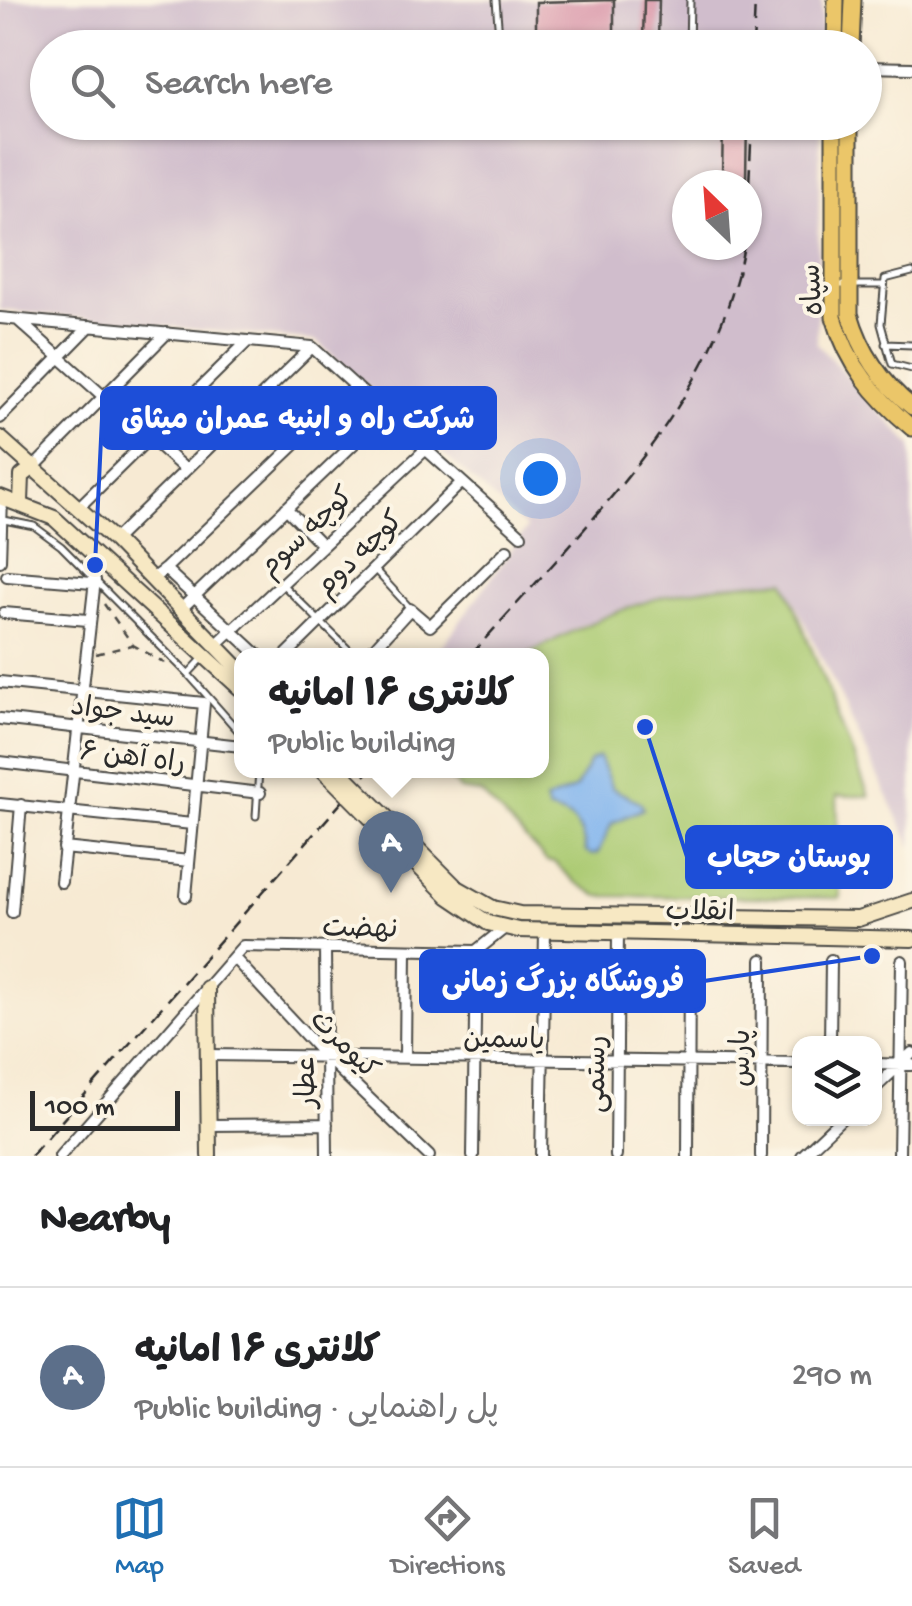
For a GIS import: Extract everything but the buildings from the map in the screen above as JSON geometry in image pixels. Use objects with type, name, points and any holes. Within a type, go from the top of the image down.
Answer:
[{"type":"main road","points":[[836,0],[836,30]]},
{"type":"main road","points":[[852,0],[852,30]]},
{"type":"main road","name":"سپاه","points":[[835,140],[843,348],[863,380],[912,428]]},
{"type":"main road","name":"سپاه","points":[[849,140],[840,285],[858,341],[876,371],[912,407]]},
{"type":"main road","points":[[0,438],[35,466],[152,579],[181,609],[234,680]]},
{"type":"main road","points":[[21,502],[22,476],[35,466]]},
{"type":"main road","points":[[1,497],[54,518],[234,666]]},
{"type":"main road","points":[[331,778],[448,896],[490,915]]},
{"type":"main road","points":[[347,778],[456,888],[490,915]]},
{"type":"main road","name":"انقلاب","points":[[490,915],[858,919],[912,902]]},
{"type":"main road","name":"انقلاب","points":[[490,915],[506,927],[545,931],[912,939]]},
{"type":"main road","points":[[207,988],[209,1156]]},
{"type":"street","points":[[882,68],[912,68]]},
{"type":"street","points":[[0,318],[312,347],[521,535]]},
{"type":"street","points":[[0,331],[15,319]]},
{"type":"street","points":[[15,319],[186,470]]},
{"type":"street","points":[[0,418],[90,326]]},
{"type":"street","points":[[35,466],[167,333]]},
{"type":"street","points":[[79,507],[248,341]]},
{"type":"street","points":[[114,540],[312,347]]},
{"type":"street","points":[[152,579],[356,386]]},
{"type":"street","points":[[181,609],[386,413]]},
{"type":"street","name":"کوچه سوم","points":[[211,650],[426,449]]},
{"type":"street","name":"کوچه دوم","points":[[293,648],[462,482]]},
{"type":"street","points":[[0,561],[1,497]]},
{"type":"street","points":[[286,508],[322,546]]},
{"type":"street","points":[[374,648],[410,610],[430,626],[507,550]]},
{"type":"street","points":[[165,569],[251,648]]},
{"type":"street","points":[[8,576],[93,582],[61,882]]},
{"type":"street","points":[[4,613],[88,620]]},
{"type":"street","points":[[0,682],[204,703],[186,896]]},
{"type":"street","name":"سید جواد","points":[[0,719],[234,745]]},
{"type":"street","name":"راه آهن ۶","points":[[0,762],[260,793]]},
{"type":"street","points":[[0,804],[192,824]]},
{"type":"street","points":[[12,912],[20,805]]},
{"type":"street","points":[[64,848],[189,861]]},
{"type":"street","points":[[473,1156],[476,951],[506,927]]},
{"type":"street","points":[[540,1156],[545,931]]},
{"type":"street","name":"رستمی","points":[[616,1156],[618,932]]},
{"type":"street","name":"نهضت","points":[[234,958],[244,946],[476,951]]},
{"type":"street","name":"عطار","points":[[325,948],[327,1156]]},
{"type":"street","points":[[404,1058],[406,950]]},
{"type":"street","points":[[60,1156],[234,958]]},
{"type":"street","name":"کیومرث","points":[[234,958],[326,1057],[429,1156]]},
{"type":"street","points":[[688,1156],[690,958]]},
{"type":"street","name":"پارس","points":[[760,1156],[762,960]]},
{"type":"street","points":[[830,1036],[831,960]]},
{"type":"street","points":[[898,1156],[906,1065],[902,961]]},
{"type":"street","points":[[882,1083],[906,1065],[912,1053]]},
{"type":"street","name":"یاسمین","points":[[208,1055],[792,1063]]},
{"type":"street","points":[[209,1125],[327,1124]]},
{"type":"street","points":[[802,1156],[834,1126]]},
{"type":"street","points":[[899,1132],[912,1132]]},
{"type":"lane","points":[[496,0],[498,30]]},
{"type":"lane","points":[[690,0],[690,30]]},
{"type":"lane","points":[[840,285],[882,285],[893,274],[912,272]]},
{"type":"lane","points":[[882,285],[885,344],[892,364],[912,369]]},
{"type":"lane","points":[[885,344],[912,345]]},
{"type":"lane","points":[[1,520],[34,526],[188,674],[234,726]]},
{"type":"lane","points":[[374,568],[410,610]]},
{"type":"lane","points":[[282,584],[347,648]]},
{"type":"lane","points":[[188,674],[211,650]]},
{"type":"lane","points":[[256,816],[259,778]]},
{"type":"path","points":[[93,582],[133,644],[167,664],[176,663]]},
{"type":"path","points":[[84,658],[133,644]]},
{"type":"shaded area","points":[[0,0],[822,0],[821,30],[30,30],[30,140],[820,140],[817,344],[912,446],[912,847],[785,581],[584,624],[539,648],[441,648],[527,528],[316,341],[0,310]]},
{"type":"green space","points":[[785,581],[869,796],[837,796],[840,898],[599,896],[575,882],[554,862],[547,861],[481,793],[461,790],[449,778],[549,778],[549,648],[540,648],[651,600],[747,583]]},
{"type":"water","points":[[599,757],[612,788],[641,803],[643,809],[612,823],[598,853],[592,855],[586,852],[575,823],[548,810],[545,801],[576,788],[590,761]]},
{"type":"railway","points":[[754,30],[755,0]]},
{"type":"railway","points":[[750,170],[751,140]]},
{"type":"railway","points":[[477,648],[595,516],[673,415],[704,361],[728,304],[740,260]]},
{"type":"railway","points":[[31,1156],[363,778]]},
{"type":"place","name":"شرکت راه و ابنیه عمران میثاق","points":[[95,565]]},
{"type":"place","name":"بوستان حجاب","points":[[645,727]]},
{"type":"place","name":"کلانتری ۱۶ امانیه","points":[[391,893]]},
{"type":"place","name":"فروشگاه بزرگ زمانی","points":[[872,956]]}]
